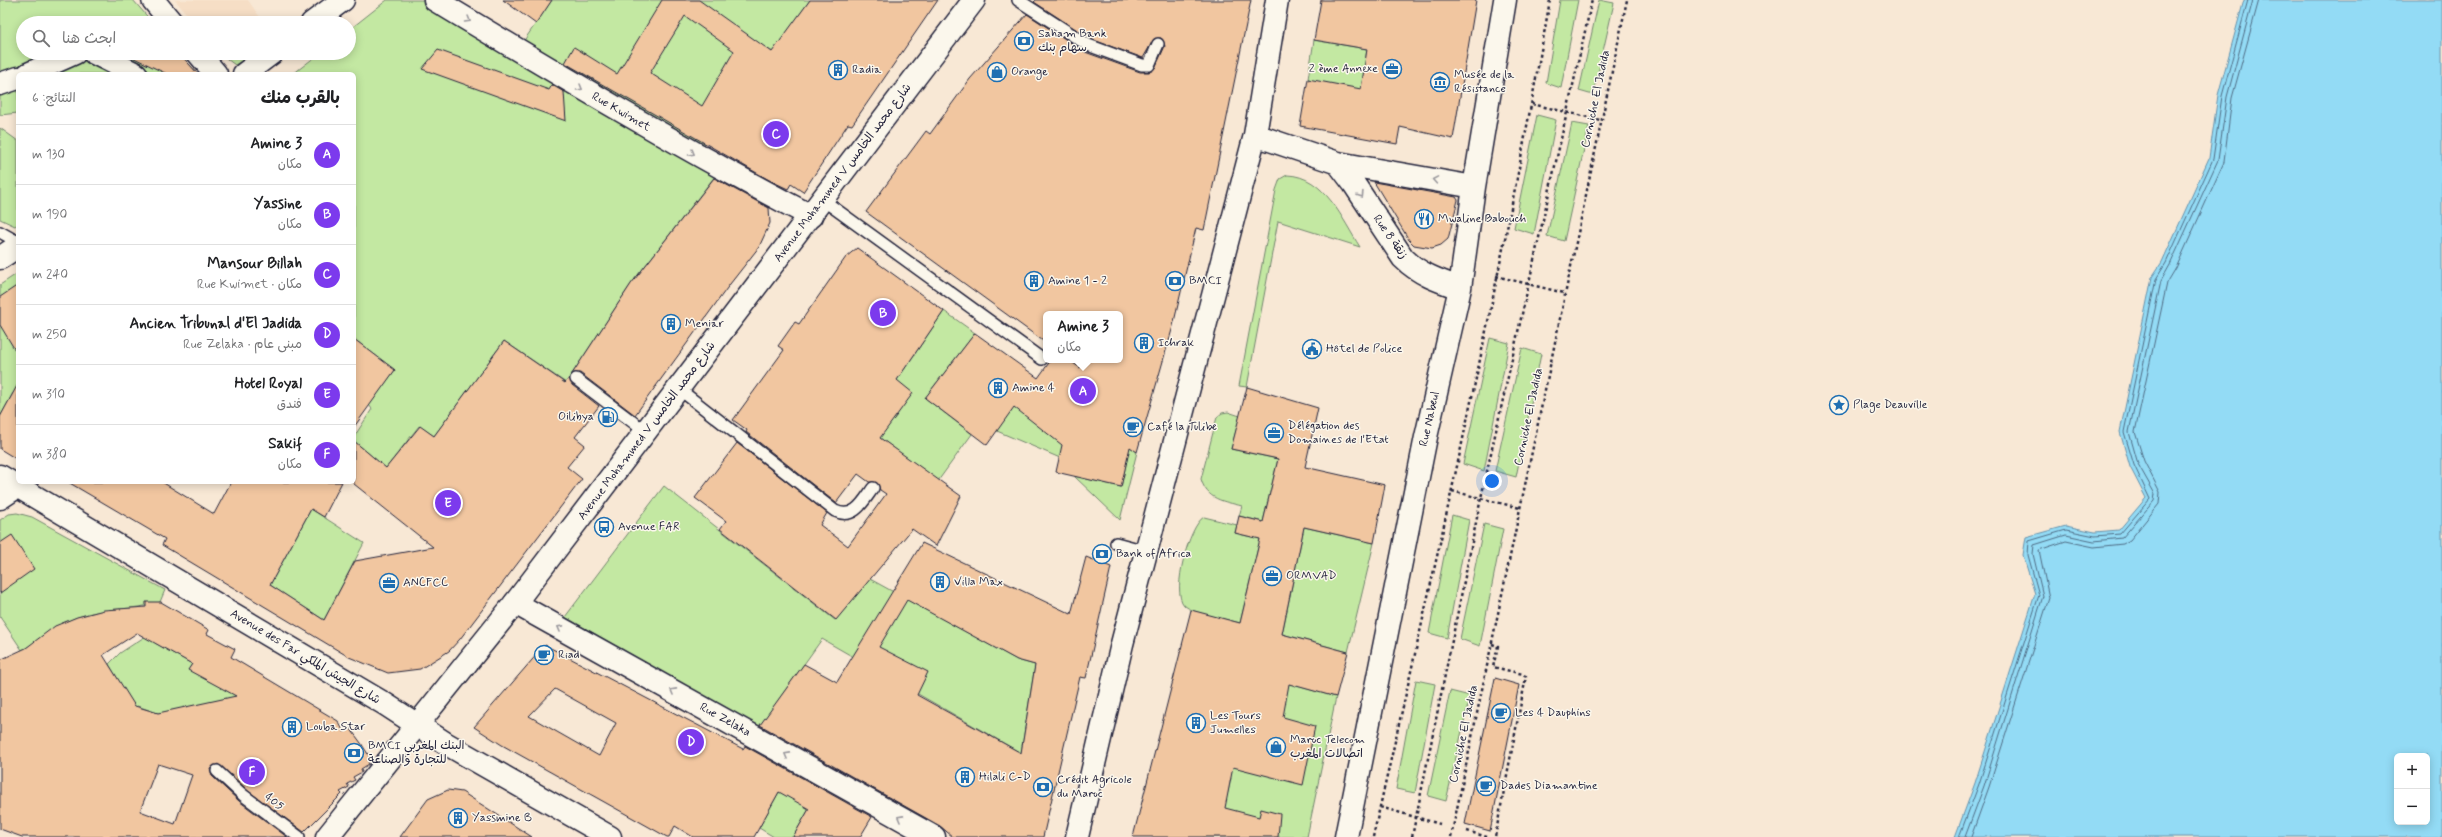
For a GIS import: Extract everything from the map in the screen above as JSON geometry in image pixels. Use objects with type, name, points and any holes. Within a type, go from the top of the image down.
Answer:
[{"type":"street","points":[[153,0],[166,16]]},
{"type":"street","points":[[321,16],[343,0]]},
{"type":"street","name":"Rue Kwimet","points":[[435,0],[639,122],[817,208]]},
{"type":"street","name":"Avenue Mohammed V شارع محمد الخامس","points":[[327,837],[515,603],[974,0]]},
{"type":"street","points":[[1077,837],[1146,551],[1255,135],[1277,0]]},
{"type":"street","name":"Rue Nabeul","points":[[1346,837],[1426,438],[1460,288],[1474,187],[1505,0]]},
{"type":"street","points":[[32,72],[59,60]]},
{"type":"street","points":[[108,60],[132,72]]},
{"type":"street","points":[[204,60],[214,72]]},
{"type":"street","points":[[247,72],[263,60]]},
{"type":"street","points":[[0,84],[16,79]]},
{"type":"street","points":[[1255,135],[1338,163],[1474,187]]},
{"type":"street","name":"Rue 8 زنقة","points":[[1338,163],[1354,184],[1402,258],[1418,270],[1460,288]]},
{"type":"street","points":[[0,258],[16,247]]},
{"type":"street","points":[[0,498],[9,481]]},
{"type":"street","name":"Avenue des Far شارع الجيش الملكي","points":[[9,481],[445,743],[610,837]]},
{"type":"street","name":"Rue Zelaka","points":[[515,603],[934,837]]},
{"type":"lane","points":[[1018,0],[1088,45],[1142,65],[1149,65],[1152,62],[1158,44]]},
{"type":"lane","points":[[817,208],[1042,359]]},
{"type":"lane","points":[[0,232],[16,241]]},
{"type":"lane","points":[[576,379],[646,432]]},
{"type":"lane","points":[[679,389],[835,511],[843,514],[851,513],[857,509],[873,488]]},
{"type":"lane","points":[[1116,542],[1146,551]]},
{"type":"lane","name":"405","points":[[217,771],[243,795],[299,837]]},
{"type":"path","points":[[1373,837],[1452,491],[1532,104],[1550,0]]},
{"type":"path","points":[[1412,837],[1481,498],[1592,0]]},
{"type":"path","name":"Corniche El Jadida","points":[[1451,837],[1600,120],[1627,0]]},
{"type":"path","points":[[1532,104],[1600,120]]},
{"type":"path","points":[[1496,276],[1564,293]]},
{"type":"path","points":[[1452,491],[1520,508]]},
{"type":"path","points":[[1492,644],[1498,646],[1493,667],[1523,674],[1526,677],[1495,837]]},
{"type":"path","points":[[1380,807],[1440,824]]},
{"type":"path","points":[[1467,831],[1487,837]]},
{"type":"shaded area","points":[[175,0],[248,0],[259,16],[188,16]]},
{"type":"green space","points":[[0,0],[133,0],[147,16],[16,16],[16,60],[185,60],[196,72],[16,72],[16,113],[0,115]]},
{"type":"green space","points":[[387,0],[423,0],[715,176],[631,284],[566,383],[504,341],[434,436],[419,426],[386,468],[356,443],[356,434],[372,409],[369,405],[395,370],[356,341],[356,72],[296,72],[311,60],[356,60],[356,24]]},
{"type":"green space","points":[[552,0],[810,0],[773,52],[766,48],[701,149],[523,42]]},
{"type":"green space","points":[[1560,0],[1578,0],[1561,88],[1546,83]]},
{"type":"green space","points":[[1599,0],[1614,3],[1593,95],[1579,91]]},
{"type":"green space","points":[[1314,40],[1367,49],[1360,99],[1308,79]]},
{"type":"green space","points":[[228,60],[243,60],[235,65]]},
{"type":"green space","points":[[1537,115],[1556,120],[1534,234],[1514,228]]},
{"type":"green space","points":[[1572,123],[1589,126],[1564,241],[1547,236]]},
{"type":"green space","points":[[0,128],[16,140],[16,225],[0,219]]},
{"type":"green space","points":[[1287,175],[1300,177],[1312,183],[1322,191],[1339,212],[1360,247],[1278,221],[1247,387],[1239,386],[1276,190],[1280,179]]},
{"type":"green space","points":[[16,274],[16,395],[13,393],[0,417],[0,285]]},
{"type":"green space","points":[[944,311],[975,333],[925,398],[972,434],[938,481],[880,438],[897,380]]},
{"type":"green space","points":[[1490,338],[1509,343],[1484,471],[1463,464]]},
{"type":"green space","points":[[1522,348],[1541,354],[1516,477],[1495,471]]},
{"type":"green space","points":[[995,393],[1018,402],[1072,404],[1137,452],[1120,520],[1074,476],[1121,487],[1129,451],[1060,458],[997,431]]},
{"type":"green space","points":[[1228,412],[1240,416],[1231,449],[1278,459],[1263,522],[1239,516],[1242,506],[1222,501],[1212,495],[1207,491],[1201,479],[1217,417],[1222,413]]},
{"type":"green space","points":[[664,486],[835,620],[870,579],[1017,660],[1035,665],[1021,753],[822,639],[759,727],[565,617]]},
{"type":"green space","points":[[311,509],[364,543],[324,620],[270,585]]},
{"type":"green space","points":[[17,513],[32,517],[165,590],[160,602],[140,607],[101,611],[72,619],[22,650],[0,617],[0,520],[9,514]]},
{"type":"green space","points":[[1452,515],[1469,520],[1447,638],[1429,633]]},
{"type":"green space","points":[[1204,517],[1237,525],[1235,533],[1260,539],[1240,623],[1195,611],[1184,605],[1181,598],[1181,574],[1184,559],[1193,532],[1198,523]]},
{"type":"green space","points":[[1484,524],[1503,529],[1480,646],[1460,639]]},
{"type":"green space","points":[[1304,527],[1374,543],[1348,652],[1282,634]]},
{"type":"green space","points":[[155,630],[160,633],[155,643],[192,664],[189,669],[218,684],[257,709],[158,713],[137,706],[136,710],[109,664],[120,653]]},
{"type":"green space","points":[[1269,678],[1336,697],[1307,837],[1203,837],[1228,792],[1231,778],[1218,775]]},
{"type":"green space","points":[[1416,680],[1435,684],[1415,793],[1396,789]]},
{"type":"green space","points":[[1450,691],[1470,696],[1446,801],[1428,796]]},
{"type":"green space","points":[[779,792],[814,800],[793,837],[774,837],[759,828]]},
{"type":"water","points":[[2244,0],[2442,0],[2442,837],[1955,837],[1975,783],[2035,594],[2023,555],[2026,537],[2066,526],[2095,532],[2119,530],[2146,498],[2130,467],[2120,432],[2152,277],[2162,262],[2209,158],[2218,95]]},
{"type":"building","points":[[503,0],[552,0],[536,24]]},
{"type":"building","points":[[662,0],[699,0],[772,52],[810,0],[938,0],[852,125],[848,124],[803,192],[791,184],[788,189],[769,180],[565,63],[574,47],[617,74]],"holes":[[[685,16],[734,51],[702,106],[650,73]]]},
{"type":"building","points":[[1036,0],[1251,0],[1204,230],[1196,228],[1173,326],[1137,452],[1130,447],[1121,487],[1056,472],[1062,445],[1014,407],[987,445],[925,398],[975,333],[1038,378],[1049,363],[1073,363],[1080,368],[1084,363],[1123,363],[1123,311],[1043,311],[1043,341],[866,212],[926,131],[930,134],[970,79],[1027,14],[1085,52],[1140,72],[1149,72],[1155,68],[1165,46],[1161,38],[1154,39],[1143,58],[1091,39],[1034,2]]},
{"type":"building","points":[[1321,0],[1476,0],[1453,139],[1400,127],[1397,144],[1300,126],[1308,79],[1361,89],[1367,49],[1314,40]]},
{"type":"building","points":[[438,50],[549,90],[552,85],[564,92],[566,121],[422,69]]},
{"type":"building","points":[[138,60],[185,60],[196,72],[163,72]]},
{"type":"building","points":[[714,178],[769,208],[770,223],[759,247],[730,284],[635,415],[580,373],[572,374],[631,284]]},
{"type":"building","name":"Mwaline Babouch","points":[[1374,182],[1456,197],[1458,200],[1448,239],[1441,245],[1432,248],[1414,245],[1409,240]]},
{"type":"building","points":[[857,248],[944,311],[897,380],[913,393],[880,438],[961,496],[936,546],[912,529],[836,620],[720,529],[726,521],[695,498],[737,443],[827,513],[820,525],[848,546],[886,494],[880,490],[877,483],[869,482],[858,474],[836,503],[733,420],[784,350],[778,346],[795,322],[799,324],[846,257]]},
{"type":"building","points":[[16,286],[16,352],[0,325],[0,297]]},
{"type":"building","points":[[356,341],[395,370],[356,424]]},
{"type":"building","points":[[504,341],[565,383],[570,377],[572,385],[599,406],[575,437],[585,445],[567,467],[582,479],[460,639],[449,651],[420,669],[388,673],[349,657],[162,545],[165,539],[71,484],[165,484],[214,514],[230,484],[341,484],[324,517],[311,509],[270,585],[324,620],[355,561],[433,547],[354,484],[356,484],[356,443],[386,468],[420,426],[434,436]]},
{"type":"building","points":[[1247,387],[1318,408],[1305,467],[1385,485],[1374,543],[1304,527],[1282,634],[1348,652],[1336,697],[1289,684],[1283,717],[1315,726],[1303,785],[1233,767],[1225,808],[1259,817],[1261,809],[1280,814],[1278,837],[1133,837],[1191,610],[1240,623],[1260,539],[1235,533],[1239,516],[1263,522],[1278,459],[1231,449]]},
{"type":"building","points":[[16,388],[16,459],[0,449],[0,417]]},
{"type":"building","points":[[12,535],[34,569],[0,593],[0,543]]},
{"type":"building","points":[[922,543],[1071,614],[1086,557],[1111,567],[1086,678],[1080,677],[1043,837],[953,837],[940,826],[760,725],[804,664],[837,682]],"holes":[[[907,600],[1017,660],[1035,665],[1021,753],[917,695],[928,672],[879,647]]]},
{"type":"building","points":[[146,602],[161,602],[209,630],[207,634],[235,649],[231,657],[338,721],[344,732],[350,728],[361,743],[371,759],[368,760],[369,764],[361,769],[362,772],[353,777],[355,780],[347,784],[349,787],[340,792],[342,794],[304,832],[247,790],[218,764],[210,769],[212,776],[239,801],[287,837],[22,837],[0,829],[0,660],[26,648],[55,626],[77,617],[104,610],[146,607]],"holes":[[[137,633],[192,664],[188,670],[236,696],[158,713],[135,706],[103,655]],[[158,764],[192,775],[175,824],[140,811]]]},
{"type":"building","points":[[545,645],[743,749],[745,746],[872,817],[860,837],[793,837],[809,809],[779,792],[754,837],[693,837],[675,826],[669,837],[667,837],[502,745],[474,727]],"holes":[[[555,689],[616,723],[599,756],[529,716]]]},
{"type":"building","points":[[1495,678],[1519,685],[1490,831],[1465,824]]},
{"type":"building","name":"Yassmine B","points":[[448,790],[462,792],[532,837],[400,837],[428,799]]},
{"type":"place","name":"Saham Bank سهام بنك","points":[[1024,41]]},
{"type":"place","name":"2 ème Annexe","points":[[1392,69]]},
{"type":"place","name":"Radia","points":[[838,70]]},
{"type":"place","name":"Orange","points":[[997,72]]},
{"type":"place","name":"Musée de la Résistance","points":[[1440,82]]},
{"type":"place","name":"Mansour Billah","points":[[776,134]]},
{"type":"place","name":"Mwaline Babouch","points":[[1424,219]]},
{"type":"place","name":"Amine 1 - 2","points":[[1034,281]]},
{"type":"place","name":"BMCI","points":[[1175,281]]},
{"type":"place","name":"Yassine","points":[[883,313]]},
{"type":"place","name":"Meniar","points":[[671,324]]},
{"type":"place","name":"Ichrak","points":[[1144,343]]},
{"type":"place","name":"Hôtel de Police","points":[[1312,349]]},
{"type":"place","name":"Amine 4","points":[[998,388]]},
{"type":"place","name":"Amine 3","points":[[1083,391]]},
{"type":"place","name":"Plage Deauville","points":[[1839,405]]},
{"type":"place","name":"Oilibya","points":[[608,417]]},
{"type":"place","name":"Café la Tulibe","points":[[1133,427]]},
{"type":"place","name":"Délégation des Domaines de l'Etat","points":[[1274,433]]},
{"type":"place","name":"Hotel Royal","points":[[448,503]]},
{"type":"place","name":"Avenue FAR","points":[[604,527]]},
{"type":"place","name":"Bank of Africa","points":[[1102,554]]},
{"type":"place","name":"ORMVAD","points":[[1272,576]]},
{"type":"place","name":"Villa Max","points":[[940,582]]},
{"type":"place","name":"ANCFCC","points":[[389,583]]},
{"type":"place","name":"Riad","points":[[544,655]]},
{"type":"place","name":"Les 4 Dauphins","points":[[1501,713]]},
{"type":"place","name":"Les Tours Jumelles","points":[[1196,723]]},
{"type":"place","name":"Louba Star","points":[[292,727]]},
{"type":"place","name":"Ancien Tribunal d'El Jadida","points":[[691,742]]},
{"type":"place","name":"Maroc Telecom اتصالات المغرب","points":[[1276,747]]},
{"type":"place","name":"BMCI البنك المغربي للتجارة والصناعة","points":[[354,753]]},
{"type":"place","name":"Sakif","points":[[252,772]]},
{"type":"place","name":"Hilali C-D","points":[[965,777]]},
{"type":"place","name":"Dades Diamantine","points":[[1486,786]]},
{"type":"place","name":"Crédit Agricole du Maroc","points":[[1043,787]]},
{"type":"place","name":"Yassmine B","points":[[458,818]]}]
